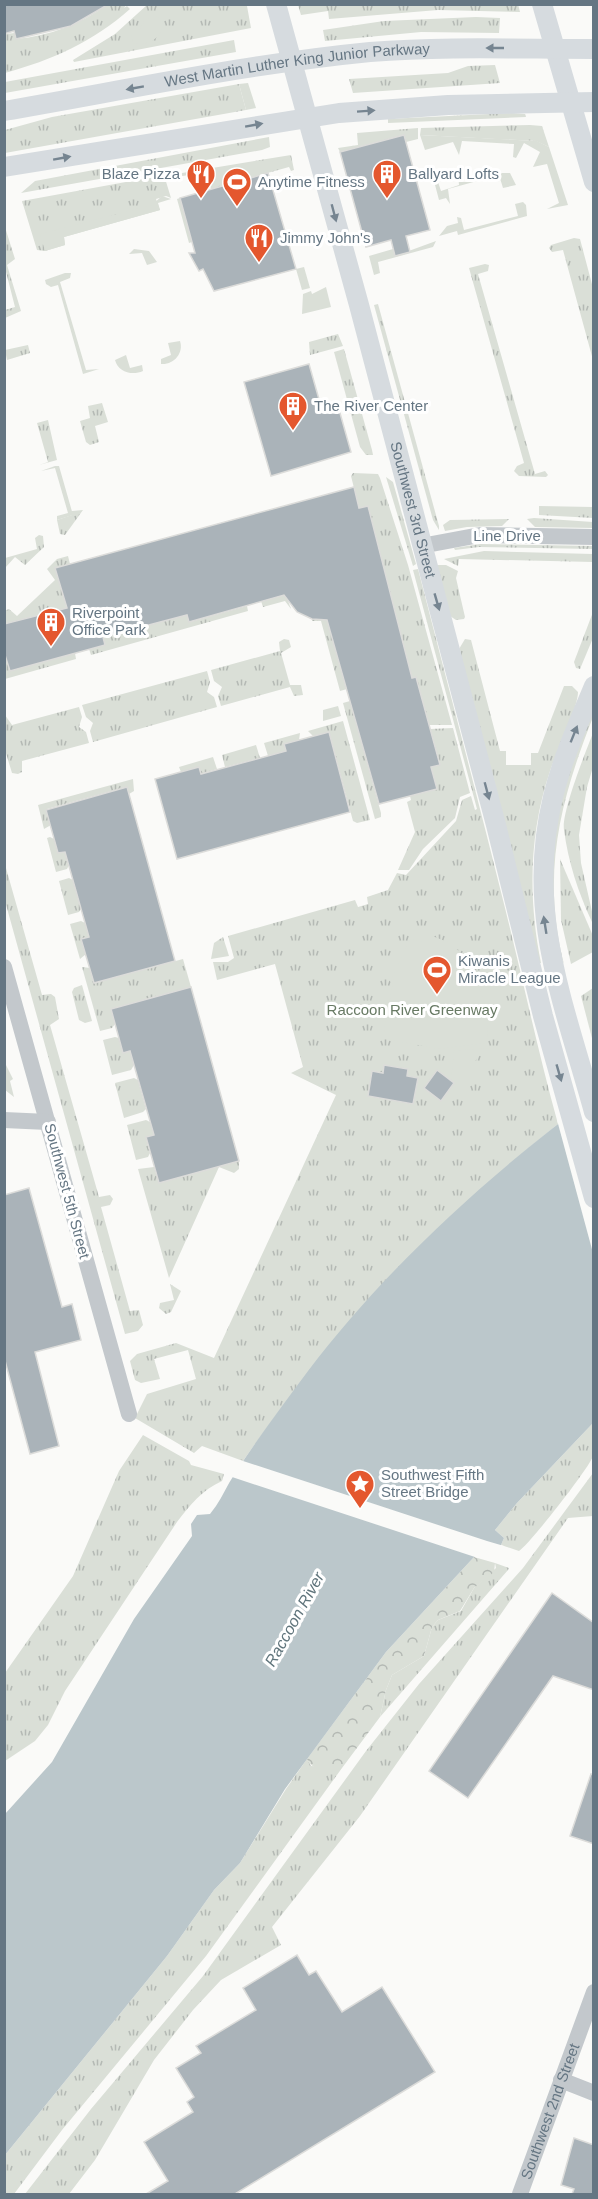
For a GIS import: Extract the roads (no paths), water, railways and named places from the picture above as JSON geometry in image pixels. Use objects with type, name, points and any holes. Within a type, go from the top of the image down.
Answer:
[{"type":"main road","name":"Southwest 3rd Street","points":[[276,4],[308,116],[493,813],[543,1016],[594,1198]]},
{"type":"main road","points":[[542,4],[568,102],[594,182]]},
{"type":"main road","name":"West Martin Luther King Junior Parkway","points":[[4,111],[292,61],[420,49],[594,49]]},
{"type":"main road","points":[[4,167],[308,116],[448,105],[594,102]]},
{"type":"main road","points":[[594,686],[553,795],[543,861],[544,920],[562,1002],[594,1113]]},
{"type":"street","name":"Line Drive","points":[[421,546],[480,535],[594,537]]},
{"type":"street","name":"Southwest 5th Street","points":[[4,968],[129,1414]]},
{"type":"street","points":[[4,1120],[48,1122]]},
{"type":"street","name":"Southwest 2nd Street","points":[[520,2194],[594,1992]]},
{"type":"street","points":[[561,2080],[594,2093]]},
{"type":"water","name":"Raccoon River","points":[[593,1097],[593,1423],[517,1503],[495,1530],[504,1538],[501,1545],[487,1547],[474,1557],[386,1652],[285,1789],[240,1863],[214,1890],[167,1956],[5,2155],[5,1814],[52,1762],[134,1619],[192,1536],[191,1524],[197,1515],[210,1514],[261,1435],[339,1332],[441,1224],[515,1158]]},
{"type":"place","name":"Blaze Pizza","points":[[201,200]]},
{"type":"place","name":"Ballyard Lofts","points":[[387,200]]},
{"type":"place","name":"Anytime Fitness","points":[[237,208]]},
{"type":"place","name":"Jimmy John's","points":[[259,264]]},
{"type":"place","name":"The River Center","points":[[293,432]]},
{"type":"place","name":"Riverpoint Office Park","points":[[51,648]]},
{"type":"place","name":"Kiwanis Miracle League","points":[[437,996]]},
{"type":"place","name":"Southwest Fifth Street Bridge","points":[[360,1510]]},
{"type":"park label","name":"Raccoon River Greenway","points":[[412,1010]]}]
